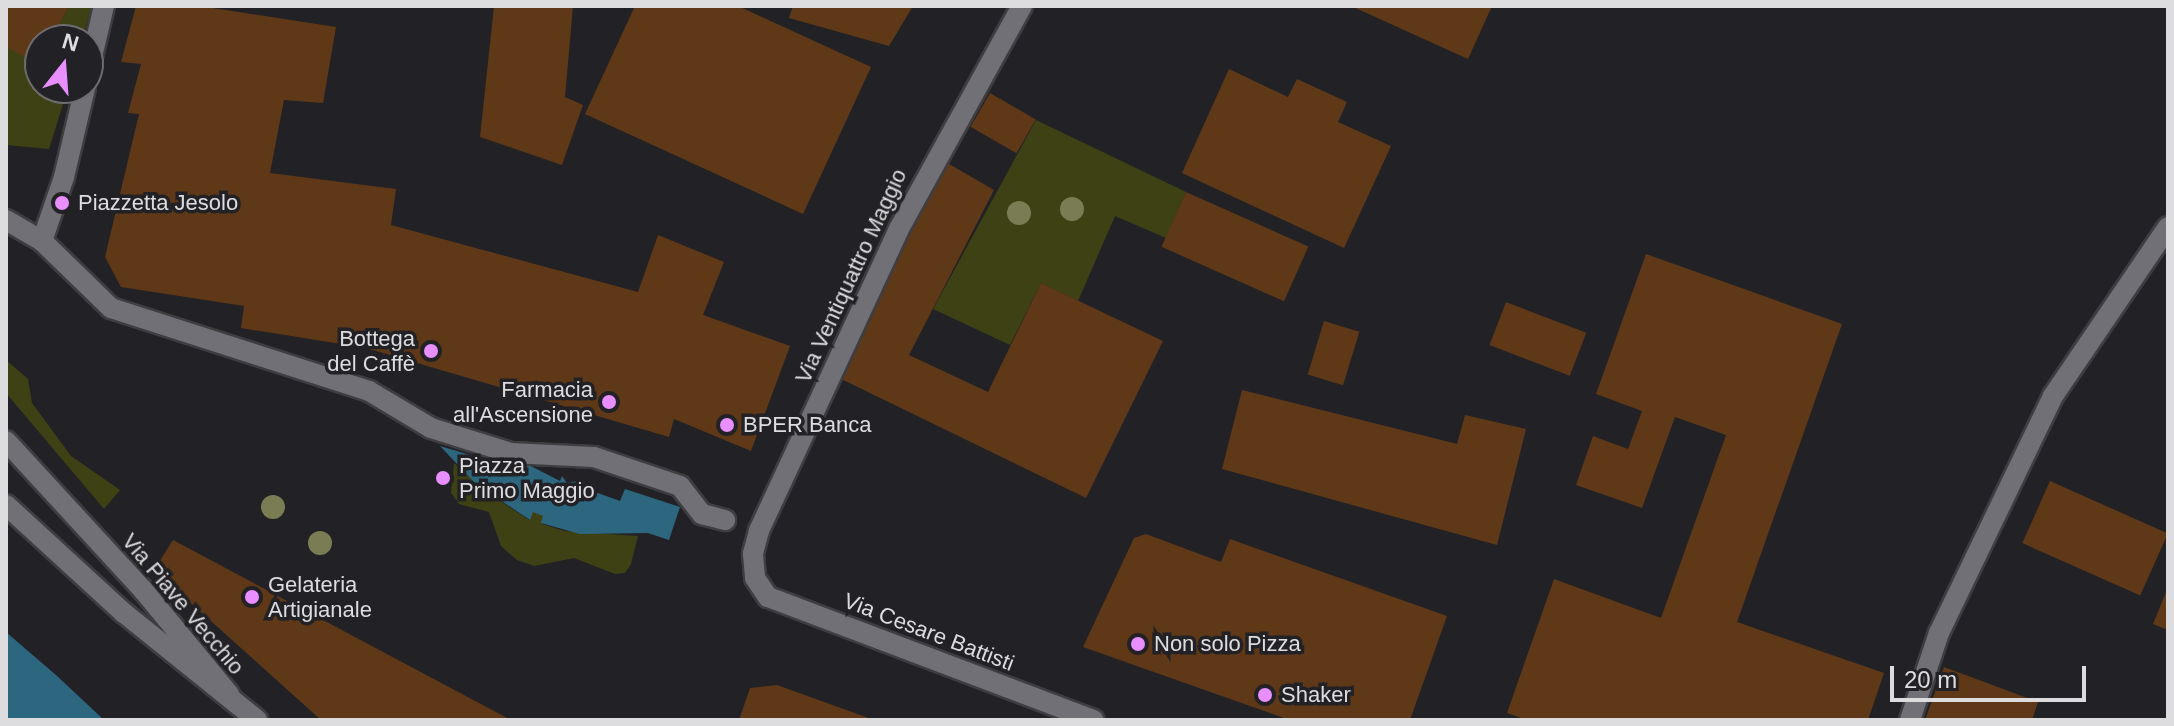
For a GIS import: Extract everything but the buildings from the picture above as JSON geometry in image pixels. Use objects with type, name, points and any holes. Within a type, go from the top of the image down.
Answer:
[{"type":"street","name":"Via Ventiquattro Maggio","points":[[755,578],[753,554],[759,531],[880,268],[936,154],[1022,6]]},
{"type":"street","points":[[42,241],[64,177],[81,104]]},
{"type":"street","points":[[6,220],[42,241],[91,292],[111,308],[369,391],[431,428],[511,453],[594,457],[680,486],[702,514],[725,520]]},
{"type":"street","points":[[1910,720],[1939,633],[2053,396],[2168,227]]},
{"type":"street","name":"Via Piave Vecchio","points":[[6,441],[144,591],[229,694]]},
{"type":"street","name":"Via Piave Vecchio","points":[[6,505],[124,613],[229,694]]},
{"type":"street","name":"Via Cesare Battisti","points":[[755,578],[768,597],[1094,720]]},
{"type":"street","points":[[229,694],[257,720]]},
{"type":"green space","points":[[69,6],[92,6],[87,24],[59,24]]},
{"type":"green space","points":[[6,47],[24,54],[24,104],[63,104],[49,149],[6,145]]},
{"type":"green space","points":[[1036,120],[1186,192],[1166,238],[1115,216],[1078,301],[1041,283],[1010,345],[933,309]]},
{"type":"green space","points":[[6,360],[28,379],[32,403],[71,456],[120,490],[104,509],[6,393]]},
{"type":"green space","points":[[454,463],[491,495],[529,520],[532,511],[544,516],[542,524],[565,531],[638,536],[631,564],[625,573],[615,574],[574,558],[534,566],[517,560],[501,546],[489,512],[459,504],[451,493]]},
{"type":"water","points":[[440,446],[524,471],[527,464],[560,481],[562,476],[567,483],[577,481],[576,486],[588,490],[596,487],[595,492],[620,501],[625,489],[680,507],[669,540],[648,533],[580,534],[541,523],[543,516],[533,512],[530,520],[476,484]]},
{"type":"water","points":[[6,632],[57,676],[104,720],[6,720]]},
{"type":"place","name":"Piazzetta Jesolo","points":[[62,203]]},
{"type":"place","name":"Bottega del Caffè","points":[[431,351]]},
{"type":"place","name":"Farmacia all'Ascensione","points":[[609,402]]},
{"type":"place","name":"BPER Banca","points":[[727,425]]},
{"type":"place","name":"Piazza Primo Maggio","points":[[443,478]]},
{"type":"place","name":"Gelateria Artigianale","points":[[252,597]]},
{"type":"place","name":"Non solo Pizza","points":[[1138,644]]},
{"type":"place","name":"Shaker","points":[[1265,695]]}]
